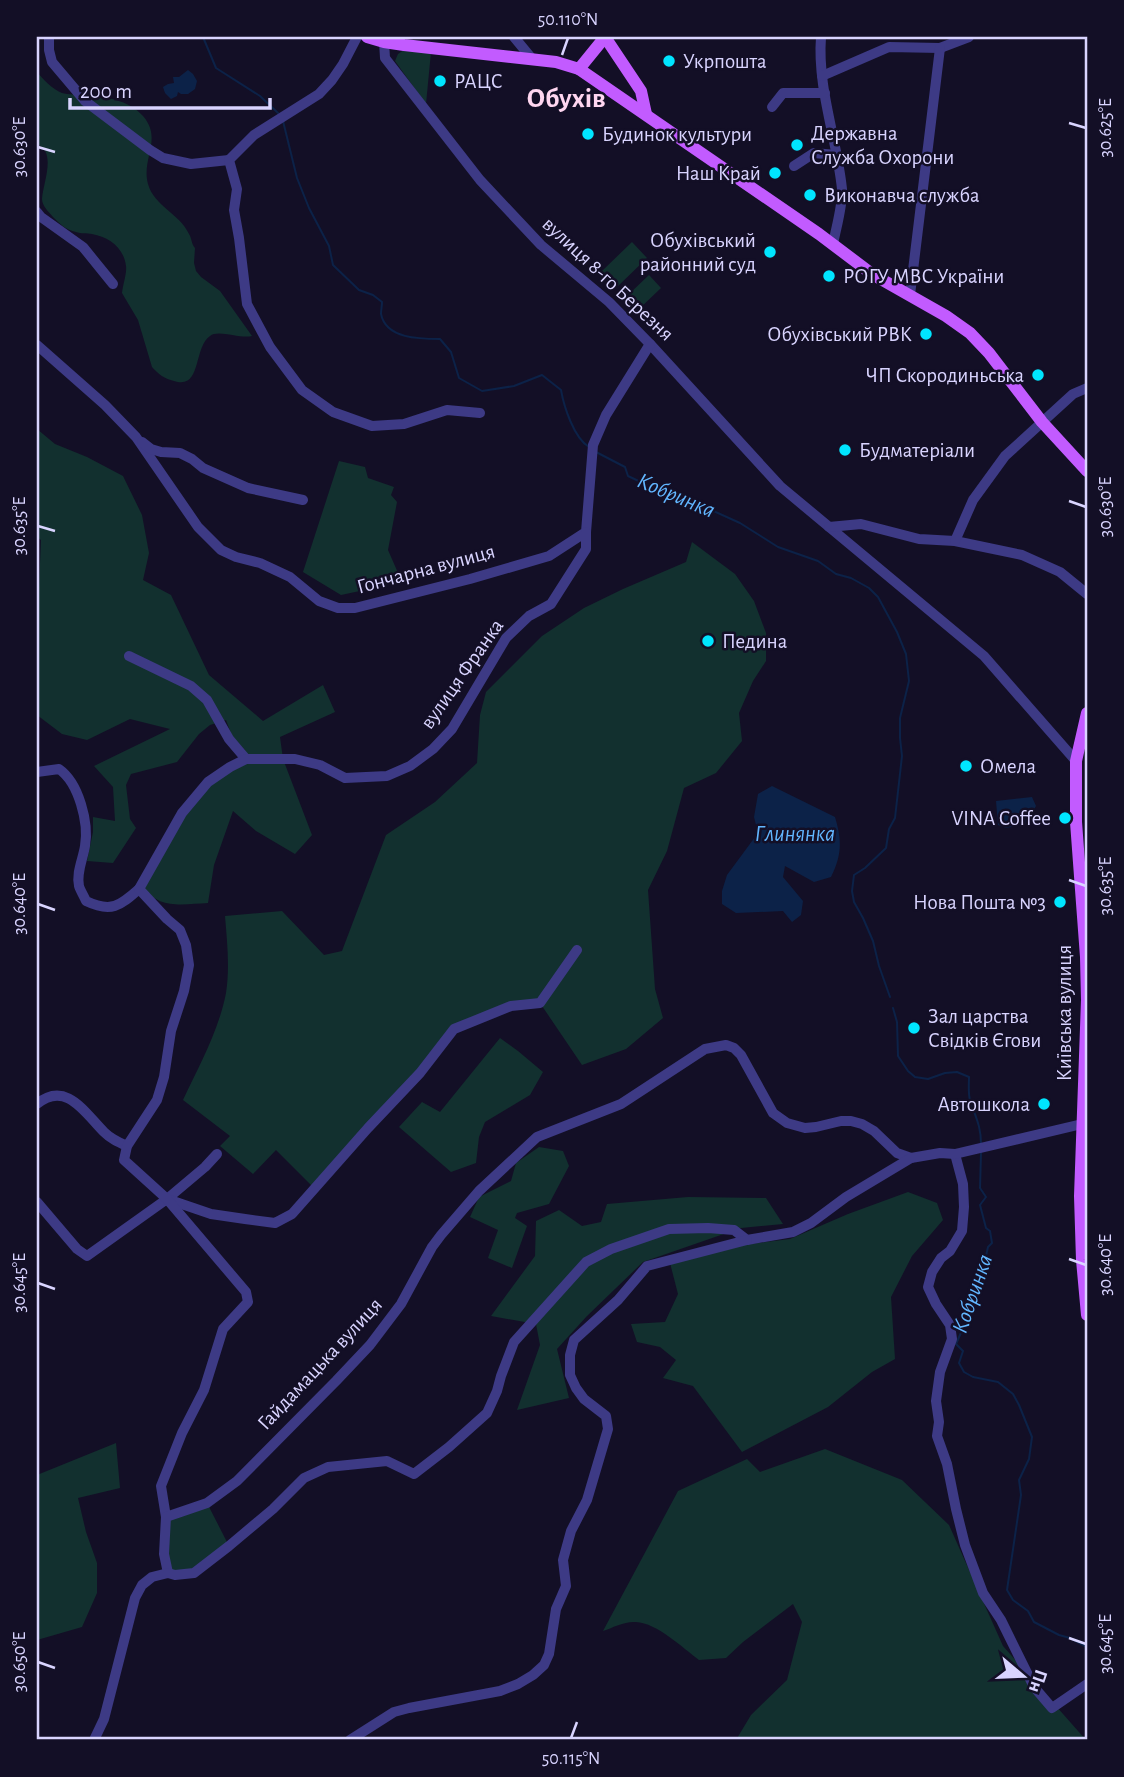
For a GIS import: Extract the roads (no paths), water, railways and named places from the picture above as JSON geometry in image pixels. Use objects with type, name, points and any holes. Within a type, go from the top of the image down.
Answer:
[{"type":"main road","points":[[367,37],[384,42],[556,62],[579,69],[833,244],[872,274],[946,316],[970,333],[989,353],[1042,422],[1087,471]]},
{"type":"main road","points":[[579,69],[605,37],[640,91],[646,114]]},
{"type":"main road","name":"Київська вулиця","points":[[1087,713],[1076,761],[1076,822],[1087,1000],[1080,1172],[1080,1226],[1087,1315]]},
{"type":"street","points":[[49,37],[52,62],[85,101],[163,158],[191,164],[229,160],[254,135],[319,94],[343,64],[357,37]]},
{"type":"street","points":[[514,37],[533,60]]},
{"type":"street","points":[[821,37],[822,76],[842,193],[833,244]]},
{"type":"street","points":[[822,76],[889,47],[940,48],[969,37]]},
{"type":"street","name":"вулиця 8-го Березня","points":[[384,42],[385,58],[480,180],[541,245],[609,302],[780,486],[984,656],[1076,761]]},
{"type":"street","points":[[909,295],[940,48]]},
{"type":"street","points":[[772,107],[783,93],[825,93]]},
{"type":"street","points":[[794,166],[814,153],[836,155]]},
{"type":"street","points":[[229,160],[237,189],[234,210],[247,304],[270,347],[302,390],[333,412],[372,426],[404,424],[447,410],[480,413]]},
{"type":"street","points":[[37,212],[83,247],[113,284]]},
{"type":"street","points":[[586,533],[592,450],[606,415],[650,344]]},
{"type":"street","name":"Гончарна вулиця","points":[[37,345],[151,449],[180,453],[204,468],[248,488],[303,499]]},
{"type":"street","points":[[955,541],[973,500],[1005,456],[1073,394],[1087,388]]},
{"type":"street","name":"Гончарна вулиця","points":[[136,437],[198,527],[221,550],[260,563],[290,577],[319,601],[338,608],[355,608],[549,556],[586,533]]},
{"type":"street","points":[[829,527],[862,524],[919,539],[955,541],[1022,555],[1060,572],[1087,594]]},
{"type":"street","name":"вулиця Франка","points":[[246,759],[295,759],[320,765],[345,778],[387,776],[411,766],[433,749],[452,729],[506,638],[529,616],[551,604],[586,549],[586,533]]},
{"type":"street","points":[[37,772],[59,769],[68,775],[80,801],[86,843],[79,872],[79,886],[86,901],[106,908],[127,900],[139,889],[182,813],[208,782],[246,759],[229,739],[207,699],[191,687],[129,656]]},
{"type":"street","points":[[139,889],[180,930],[189,965],[171,1031],[164,1077],[157,1100],[127,1146],[124,1160],[167,1199],[246,1292],[247,1301],[223,1329],[204,1390],[182,1433],[161,1486],[166,1517],[164,1554],[168,1573]]},
{"type":"street","points":[[167,1199],[211,1214],[275,1223],[292,1214],[419,1073],[454,1029],[511,1006],[540,1003],[577,950]]},
{"type":"street","name":"Гайдамацька вулиця","points":[[166,1517],[207,1503],[237,1481],[336,1381],[370,1345],[401,1304],[441,1235],[479,1191],[537,1137],[621,1104],[705,1049],[726,1045],[734,1048],[741,1055],[773,1112],[787,1123],[805,1128],[841,1121],[862,1124],[874,1131],[897,1153],[911,1158]]},
{"type":"street","points":[[37,1104],[43,1099],[62,1095],[78,1103],[114,1140],[127,1146]]},
{"type":"street","points":[[350,1740],[394,1712],[500,1691],[534,1675],[544,1665],[549,1654],[556,1609],[566,1586],[563,1560],[571,1531],[587,1500],[607,1429],[607,1416],[584,1399],[576,1388],[570,1375],[570,1355],[574,1340],[618,1300],[647,1266],[747,1240],[793,1233],[911,1158],[940,1153],[955,1154],[1084,1119]]},
{"type":"street","points":[[37,1202],[77,1249],[87,1256],[167,1199],[217,1154]]},
{"type":"street","points":[[955,1154],[963,1184],[961,1231],[950,1251],[941,1258],[932,1272],[928,1287],[950,1325],[952,1339],[940,1372],[936,1401],[939,1422],[937,1436],[947,1464],[965,1545],[983,1593],[1002,1620],[1034,1687],[1052,1708],[1087,1684]]},
{"type":"street","points":[[94,1740],[104,1719],[135,1598],[142,1585],[152,1577],[168,1573],[175,1576],[194,1573],[274,1509],[304,1478],[327,1467],[387,1461],[414,1474],[487,1413],[514,1342],[586,1262],[611,1249],[669,1229],[734,1230],[747,1240]]},
{"type":"water","points":[[188,70],[197,81],[195,89],[188,94],[178,92],[177,96],[171,99],[163,87],[174,83],[173,77],[179,77]]},
{"type":"water","name":"Глинянка","points":[[772,786],[835,817],[839,833],[839,854],[831,877],[814,882],[785,866],[783,877],[803,901],[801,915],[792,922],[783,911],[736,913],[722,904],[722,891],[727,875],[758,833],[754,817],[758,794]]},
{"type":"water","points":[[1032,797],[1036,806],[1032,813],[1034,822],[1006,828],[998,825],[996,801]]},
{"type":"waterway","name":"Кобринка","points":[[203,37],[216,68],[260,96],[278,113]]},
{"type":"waterway","name":"Кобринка","points":[[283,121],[297,178],[329,246],[333,265],[359,290],[382,302],[381,314],[384,322],[405,336],[440,339],[451,352],[459,378],[482,391],[514,386],[542,375],[561,390],[574,429],[589,447]]},
{"type":"waterway","name":"Кобринка","points":[[596,452],[625,467],[628,476],[667,490],[740,523],[778,547],[818,561],[836,574],[851,578],[869,588],[878,597],[897,632],[906,654],[909,681],[900,718],[902,756],[895,818],[889,829],[886,848],[854,875],[852,891],[854,902],[873,941],[890,997]]},
{"type":"waterway","name":"Кобринка","points":[[893,1008],[897,1022],[898,1056],[908,1071],[915,1077],[928,1079],[957,1072],[969,1077],[969,1097],[979,1126],[981,1144]]},
{"type":"waterway","name":"Кобринка","points":[[981,1153],[980,1188],[986,1197],[980,1205],[992,1243],[988,1247],[975,1288],[975,1301],[956,1344],[963,1351],[959,1363],[964,1372],[973,1377],[998,1382],[1013,1394],[1032,1437],[1029,1459],[1019,1480],[1021,1495],[1007,1590],[1013,1600],[1028,1611],[1034,1622],[1087,1647]]},
{"type":"place","name":"Укрпошта","points":[[669,61]]},
{"type":"place","name":"РАЦС","points":[[440,81]]},
{"type":"place","name":"Будинок культури","points":[[588,134]]},
{"type":"place","name":"Державна Служба Охорони","points":[[797,145]]},
{"type":"place","name":"Наш Край","points":[[775,173]]},
{"type":"place","name":"Виконавча служба","points":[[810,195]]},
{"type":"place","name":"Обухівський районний суд","points":[[770,252]]},
{"type":"place","name":"РОГУ МВС України","points":[[829,276]]},
{"type":"place","name":"Обухівський РВК","points":[[926,334]]},
{"type":"place","name":"ЧП Скородиньська","points":[[1038,375]]},
{"type":"place","name":"Будматеріали","points":[[845,450]]},
{"type":"place","name":"Педина","points":[[708,641]]},
{"type":"place","name":"Омела","points":[[966,766]]},
{"type":"place","name":"VINA Coffee","points":[[1065,818]]},
{"type":"place","name":"Нова Пошта №3","points":[[1060,902]]},
{"type":"place","name":"Зал царства Свідків Єгови","points":[[914,1028]]},
{"type":"place","name":"Автошкола","points":[[1044,1104]]},
{"type":"district","name":"Обухів","points":[[566,99]]}]
